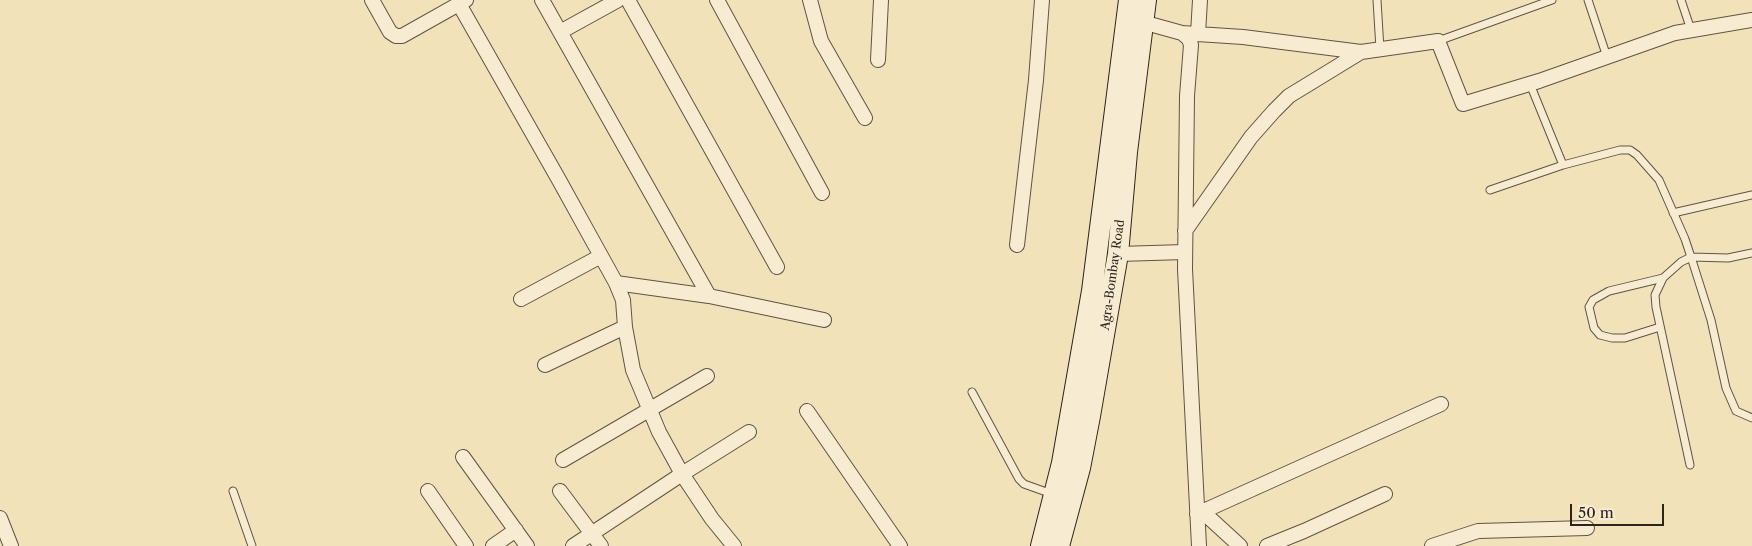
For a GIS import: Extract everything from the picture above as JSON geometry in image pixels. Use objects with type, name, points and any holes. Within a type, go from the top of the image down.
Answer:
[{"type":"main road","name":"Agra-Bombay Road","points":[[1081,414],[1122,50],[1133,14],[1146,0]]},
{"type":"main road","name":"Agra-Bombay Road","points":[[1059,546],[1081,414],[1118,254],[1127,152],[1133,14]]},
{"type":"main road","name":"Agra-Bombay Road","points":[[1042,546],[1055,495],[1071,465]]},
{"type":"street","points":[[372,0],[390,32],[396,36],[402,36],[463,2],[616,283],[623,300],[625,327],[634,370],[659,432],[682,474],[712,519],[734,546]]},
{"type":"street","points":[[542,0],[710,296]]},
{"type":"street","points":[[560,32],[618,0]]},
{"type":"street","points":[[628,0],[777,266]]},
{"type":"street","points":[[717,0],[822,193]]},
{"type":"street","points":[[810,0],[821,41],[865,118]]},
{"type":"street","points":[[878,60],[881,0]]},
{"type":"street","points":[[1017,245],[1036,80],[1042,0]]},
{"type":"street","points":[[1198,34],[1200,0]]},
{"type":"street","points":[[1133,14],[1182,33],[1243,37],[1361,52],[1438,41],[1464,104],[1530,84],[1675,32],[1752,20]]},
{"type":"street","points":[[1182,33],[1189,39],[1191,45],[1188,96],[1185,252],[1200,514],[1199,545]]},
{"type":"street","points":[[1186,231],[1251,137],[1274,111],[1289,96],[1361,52]]},
{"type":"street","points":[[1118,254],[1185,252]]},
{"type":"street","points":[[521,299],[601,256]]},
{"type":"street","points":[[616,283],[710,296],[824,320]]},
{"type":"street","points":[[545,365],[625,327]]},
{"type":"street","points":[[563,460],[707,376]]},
{"type":"street","points":[[1200,514],[1441,404]]},
{"type":"street","points":[[807,411],[900,546]]},
{"type":"street","points":[[573,546],[749,432]]},
{"type":"street","points":[[463,457],[527,546]]},
{"type":"street","points":[[428,491],[466,546]]},
{"type":"street","points":[[560,492],[601,546]]},
{"type":"street","points":[[1267,546],[1385,494]]},
{"type":"street","points":[[1200,514],[1240,546]]},
{"type":"street","points":[[0,518],[10,546]]},
{"type":"street","points":[[1432,546],[1478,531],[1587,528]]},
{"type":"street","points":[[493,546],[516,530]]},
{"type":"lane","points":[[1376,0],[1380,49]]},
{"type":"lane","points":[[1438,41],[1552,0]]},
{"type":"lane","points":[[1588,0],[1607,57]]},
{"type":"lane","points":[[1682,0],[1691,30]]},
{"type":"lane","points":[[1530,84],[1563,165]]},
{"type":"lane","points":[[1490,190],[1563,165],[1620,150],[1630,150],[1637,155],[1659,180],[1691,257],[1711,320],[1726,388],[1736,411],[1752,418]]},
{"type":"lane","points":[[1673,213],[1752,195]]},
{"type":"lane","points":[[1690,465],[1660,327],[1655,295],[1663,278],[1681,262],[1691,257],[1728,258],[1752,252]]},
{"type":"lane","points":[[1660,327],[1625,338],[1612,338],[1600,335],[1594,328],[1589,307],[1593,300],[1609,291],[1663,278]]},
{"type":"lane","points":[[972,392],[1019,480],[1024,484],[1055,495]]},
{"type":"lane","points":[[233,491],[252,546]]}]
